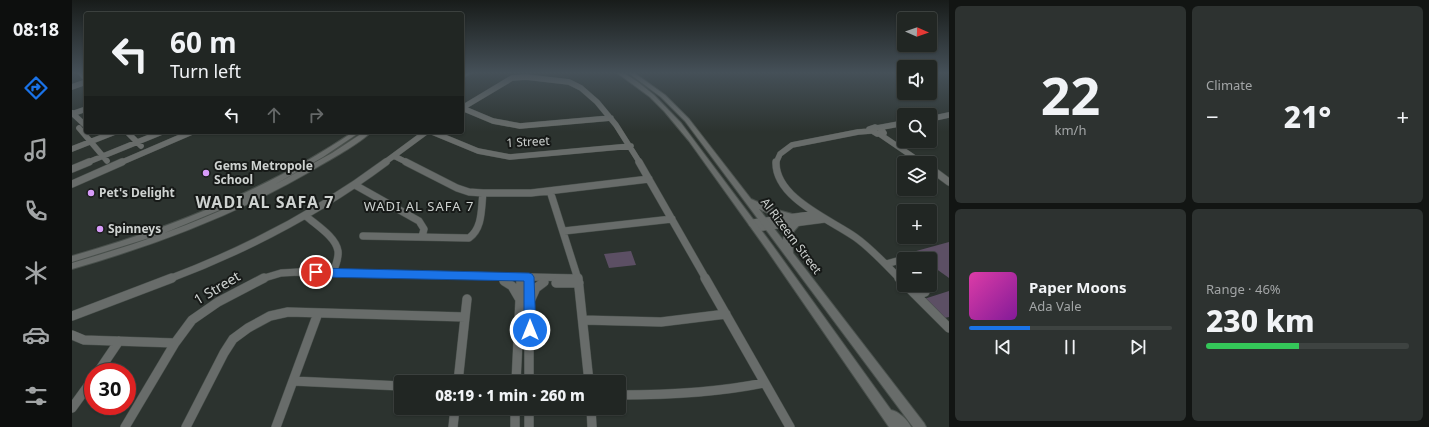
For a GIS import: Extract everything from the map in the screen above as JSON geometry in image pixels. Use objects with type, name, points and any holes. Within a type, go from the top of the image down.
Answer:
[{"type":"street","name":"1 Street","points":[[464,107],[488,92]]},
{"type":"street","name":"1 Street","points":[[585,92],[597,102],[611,118],[631,146],[764,384],[790,427]]},
{"type":"street","name":"Al Rizeem Street","points":[[647,92],[675,118],[754,225],[896,427]]},
{"type":"street","name":"Al Rizeem Street","points":[[658,92],[680,112],[920,427]]},
{"type":"street","name":"1 Street","points":[[464,109],[493,121],[520,126],[611,118]]},
{"type":"street","points":[[72,113],[84,110]]},
{"type":"street","points":[[72,113],[84,123]]},
{"type":"street","points":[[937,118],[949,116]]},
{"type":"street","points":[[72,130],[84,126]]},
{"type":"street","points":[[897,126],[884,131],[874,130],[858,132],[797,143],[784,149],[779,155],[776,166],[783,183],[796,197],[817,214],[855,237],[897,273]]},
{"type":"street","points":[[79,128],[84,134]]},
{"type":"street","points":[[874,130],[884,131],[914,156]]},
{"type":"street","points":[[84,134],[105,158]]},
{"type":"street","points":[[72,149],[109,134]]},
{"type":"street","points":[[129,134],[139,144]]},
{"type":"street","points":[[72,169],[105,158],[163,134]]},
{"type":"street","points":[[72,184],[187,134]]},
{"type":"street","points":[[72,258],[157,232],[238,200],[303,167],[354,134]]},
{"type":"street","points":[[72,266],[158,238],[240,205],[305,173],[365,134]]},
{"type":"street","name":"1 Street","points":[[72,316],[222,258],[306,216],[355,185],[423,134]]},
{"type":"street","name":"1 Street","points":[[437,134],[478,151],[510,157],[631,146]]},
{"type":"street","points":[[394,156],[457,188],[482,194],[511,194],[550,191],[649,179]]},
{"type":"street","points":[[937,173],[949,182]]},
{"type":"street","points":[[355,185],[420,221],[424,229],[422,238]]},
{"type":"street","points":[[550,191],[564,231],[578,281],[588,375]]},
{"type":"street","points":[[363,236],[465,239],[473,236],[477,231],[482,194]]},
{"type":"street","points":[[747,199],[771,211],[795,220],[817,214]]},
{"type":"street","points":[[306,216],[331,239],[337,247],[338,258],[332,273]]},
{"type":"street","points":[[564,231],[672,218]]},
{"type":"street","points":[[754,225],[795,220],[825,219]]},
{"type":"street","points":[[789,255],[787,235],[795,220]]},
{"type":"street","points":[[886,264],[897,261]]},
{"type":"street","name":"1 Street","points":[[125,427],[175,343],[192,320],[204,310],[259,280],[281,273],[462,277]]},
{"type":"street","points":[[462,277],[470,275],[578,281]]},
{"type":"street","points":[[462,277],[469,279],[504,281],[525,279],[544,282],[578,281]]},
{"type":"street","points":[[516,375],[519,299],[525,279]]},
{"type":"street","points":[[525,279],[530,304],[530,375]]},
{"type":"street","points":[[504,281],[512,286],[519,299]]},
{"type":"street","points":[[530,304],[534,291],[544,282]]},
{"type":"street","points":[[913,292],[949,328]]},
{"type":"street","points":[[916,295],[925,292]]},
{"type":"street","points":[[459,375],[467,299]]},
{"type":"street","points":[[186,427],[228,346],[237,336],[248,328],[276,314],[288,312],[465,318]]},
{"type":"street","points":[[276,427],[318,313]]},
{"type":"street","points":[[583,320],[661,322],[726,314]]},
{"type":"street","points":[[72,335],[84,340],[175,343]]},
{"type":"street","points":[[104,363],[119,342]]},
{"type":"street","points":[[293,381],[394,386]]},
{"type":"street","points":[[626,395],[696,394],[720,392],[764,384]]},
{"type":"street","points":[[72,408],[84,391]]},
{"type":"street","points":[[881,406],[904,427]]},
{"type":"street","points":[[453,427],[454,415]]},
{"type":"street","points":[[515,427],[516,415]]},
{"type":"street","points":[[529,415],[529,427]]},
{"type":"street","points":[[591,415],[592,427]]},
{"type":"shaded area","points":[[949,242],[949,278],[937,269],[937,252],[913,252]]},
{"type":"shaded area","points":[[631,251],[636,265],[609,268],[604,254]]},
{"type":"shaded area","points":[[949,291],[949,317],[940,319],[924,299]]},
{"type":"place","name":"Gems Metropole School","points":[[206,173]]},
{"type":"place","name":"Pet's Delight","points":[[91,193]]},
{"type":"place","name":"Spinneys","points":[[100,229]]},
{"type":"district","name":"WADI AL SAFA 7","points":[[265,202]]},
{"type":"district","name":"WADI AL SAFA 7","points":[[419,206]]},
{"type":"route","points":[[316,272],[462,277],[470,275],[529,277],[530,330]]}]
